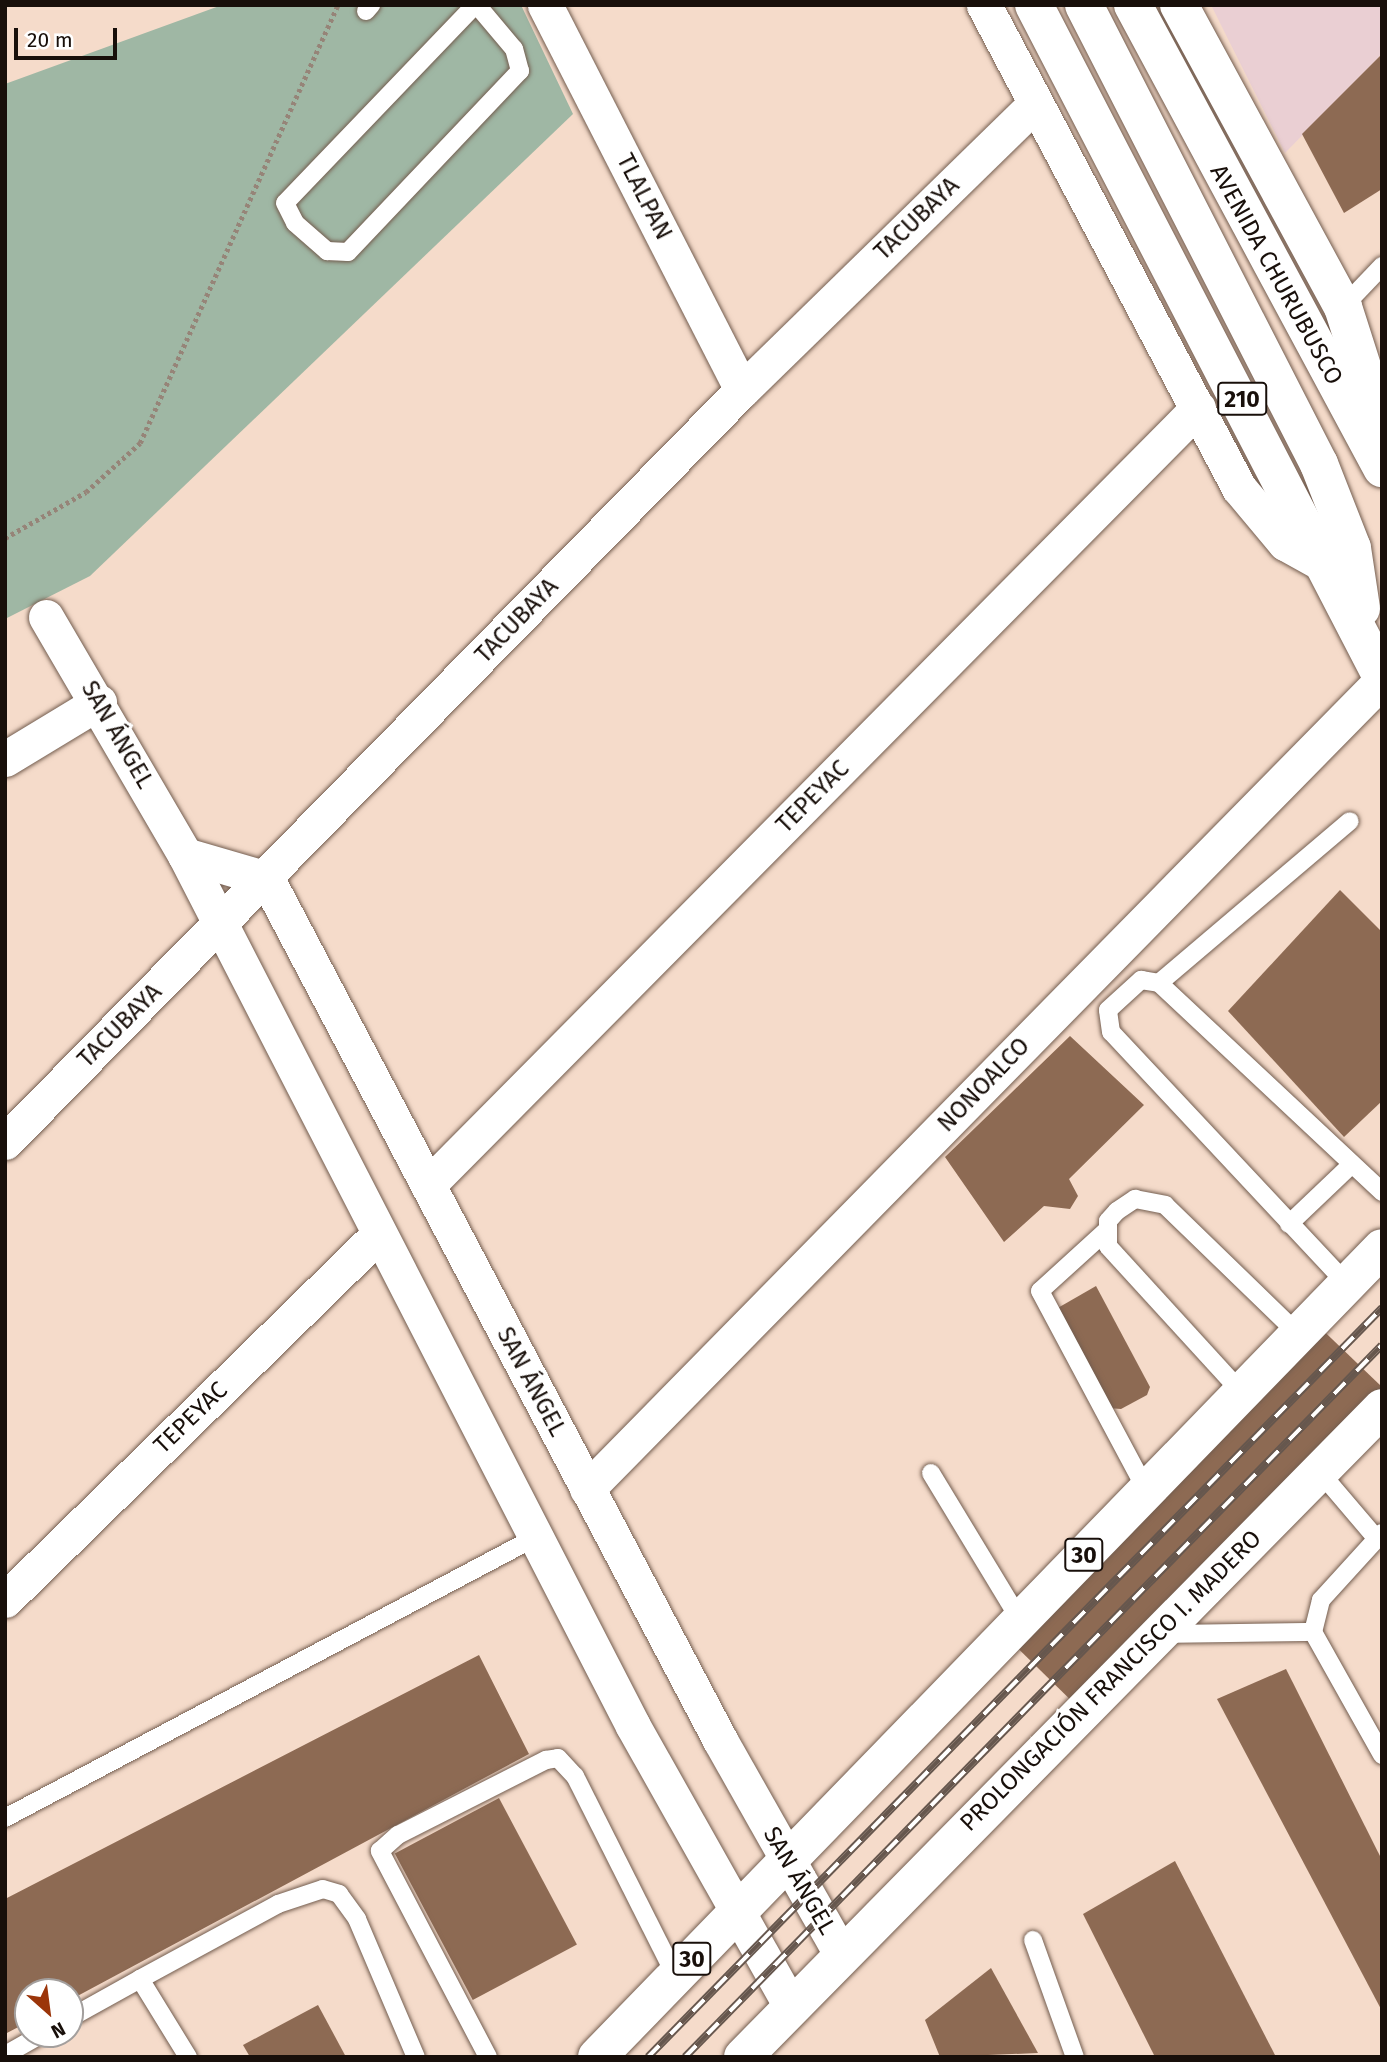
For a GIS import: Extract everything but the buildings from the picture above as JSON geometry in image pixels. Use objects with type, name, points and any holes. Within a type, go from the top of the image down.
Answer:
[{"type":"highway","name":"210","points":[[1034,5],[1330,568],[1382,679]]},
{"type":"highway","points":[[1084,5],[1319,464],[1352,548],[1364,638]]},
{"type":"highway","name":"AVENIDA CHURUBUSCO","points":[[1133,5],[1170,81],[1382,468]]},
{"type":"highway","points":[[1178,5],[1343,307],[1382,429]]},
{"type":"highway","name":"30","points":[[597,2057],[677,1977],[733,1911],[784,1858],[1243,1394],[1382,1248]]},
{"type":"highway","name":"PROLONGACIÓN FRANCISCO I. MADERO","points":[[743,2057],[1155,1634],[1382,1408]]},
{"type":"street","name":"TLALPAN","points":[[545,5],[742,390]]},
{"type":"street","points":[[984,5],[1034,105],[1198,408],[1264,522],[1285,543],[1330,568]]},
{"type":"street","name":"TACUBAYA","points":[[5,1142],[267,879],[742,390],[1034,105]]},
{"type":"street","name":"TEPEYAC","points":[[428,1185],[1198,408]]},
{"type":"street","name":"SAN ÁNGEL","points":[[46,617],[99,702],[185,855],[217,928],[377,1236],[733,1911],[791,2006]]},
{"type":"street","name":"NONOALCO","points":[[587,1489],[1382,679]]},
{"type":"street","points":[[5,759],[99,702]]},
{"type":"street","points":[[185,855],[267,879]]},
{"type":"street","name":"SAN ÁNGEL","points":[[267,879],[784,1858],[842,1956]]},
{"type":"street","name":"TEPEYAC","points":[[5,1600],[377,1236]]},
{"type":"lane","points":[[476,5],[514,49],[520,71],[348,252],[327,251],[295,223],[285,203],[476,5]]},
{"type":"lane","points":[[1343,307],[1382,265]]},
{"type":"lane","points":[[1159,983],[1350,821]]},
{"type":"lane","points":[[1347,1284],[1107,1026],[1108,1010],[1135,984],[1147,978],[1159,983],[1382,1192]]},
{"type":"lane","points":[[1289,1224],[1351,1165]]},
{"type":"lane","points":[[1147,1491],[1040,1291],[1106,1231],[1117,1211],[1135,1199],[1165,1205],[1299,1335]]},
{"type":"lane","points":[[1106,1231],[1120,1260],[1243,1394]]},
{"type":"lane","points":[[1319,1471],[1379,1536],[1321,1600],[1313,1632],[1382,1755]]},
{"type":"lane","points":[[930,1473],[1020,1620]]},
{"type":"lane","points":[[5,1818],[536,1537]]},
{"type":"lane","points":[[1155,1634],[1313,1632]]},
{"type":"lane","points":[[488,2057],[380,1851],[398,1835],[546,1760],[558,1758],[575,1776],[677,1977]]},
{"type":"lane","points":[[84,2010],[278,1903],[323,1889],[348,1903],[372,1946],[416,2057]]},
{"type":"lane","points":[[1033,1940],[1075,2057]]},
{"type":"lane","points":[[140,1979],[188,2057]]},
{"type":"path","points":[[5,538],[86,492],[140,443],[338,5]]},
{"type":"shaded area","points":[[1211,5],[1382,5],[1382,54],[1285,153]]},
{"type":"green space","points":[[222,5],[521,5],[573,114],[90,576],[5,619],[5,84]]},
{"type":"railway","points":[[648,2057],[1382,1308]]},
{"type":"railway","points":[[685,2057],[1382,1345]]}]
